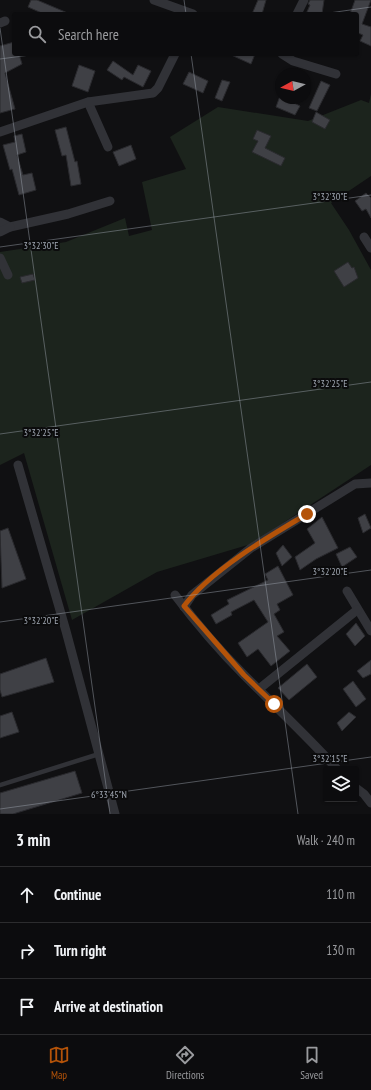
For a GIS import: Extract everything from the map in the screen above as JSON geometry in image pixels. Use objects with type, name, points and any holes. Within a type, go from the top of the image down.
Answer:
[{"type":"street","points":[[154,0],[187,12]]},
{"type":"street","points":[[298,12],[304,0]]},
{"type":"street","points":[[0,132],[88,102],[153,93],[158,88],[174,56]]},
{"type":"street","points":[[284,56],[301,64],[310,65],[336,74]]},
{"type":"street","points":[[88,102],[108,147]]},
{"type":"street","points":[[0,232],[10,227],[68,214],[110,201]]},
{"type":"street","points":[[0,222],[10,227]]},
{"type":"street","points":[[364,237],[371,248]]},
{"type":"street","points":[[0,258],[8,275]]},
{"type":"street","points":[[18,465],[115,814]]},
{"type":"street","points":[[184,606],[192,596],[258,544],[355,484],[371,483]]},
{"type":"street","points":[[346,591],[371,631]]},
{"type":"street","points":[[175,595],[244,675],[308,737],[334,766]]},
{"type":"street","points":[[259,689],[357,610]]},
{"type":"street","points":[[359,790],[371,803]]},
{"type":"lane","points":[[0,785],[99,754]]},
{"type":"shaded area","points":[[371,94],[371,176],[331,203],[349,230],[371,270],[371,465],[251,544],[157,572],[72,620],[24,453],[0,465],[0,252],[66,242],[125,218],[129,236],[152,230],[142,182],[186,169],[170,137],[218,107],[308,121],[361,100],[369,103]]},
{"type":"building","points":[[31,0],[37,0],[65,12],[39,12],[28,7]]},
{"type":"building","points":[[258,0],[266,0],[263,12],[253,12]]},
{"type":"building","points":[[310,0],[324,0],[322,12],[307,12],[310,5],[308,4]]},
{"type":"building","points":[[355,0],[371,0],[362,24],[371,27],[371,46],[360,41],[363,35],[359,33],[359,12],[351,12]]},
{"type":"building","points":[[12,43],[12,56],[20,56],[22,64],[5,73],[15,109],[0,113],[0,46]]},
{"type":"building","points":[[233,56],[254,56],[251,64]]},
{"type":"building","points":[[113,61],[133,75],[138,65],[151,71],[143,87],[124,77],[122,80],[107,70]]},
{"type":"building","points":[[79,65],[95,71],[88,92],[72,86]]},
{"type":"building","points":[[189,72],[208,81],[203,93],[183,84]]},
{"type":"building","points":[[222,80],[230,82],[222,101],[215,98]]},
{"type":"building","points":[[321,81],[330,85],[317,111],[309,108]]},
{"type":"building","points":[[277,104],[296,104],[300,106],[295,115],[276,107]]},
{"type":"building","points":[[316,112],[330,120],[325,129],[312,122]]},
{"type":"building","points":[[66,127],[75,162],[77,161],[81,184],[71,186],[66,155],[62,156],[55,130]]},
{"type":"building","points":[[257,130],[271,136],[265,148],[285,158],[281,166],[252,152],[258,141],[253,139]]},
{"type":"building","points":[[22,134],[26,152],[17,155],[23,175],[32,173],[36,190],[19,195],[12,169],[10,170],[3,145],[15,142],[14,136]]},
{"type":"building","points":[[131,145],[136,159],[119,166],[113,152]]},
{"type":"building","points":[[366,193],[371,198],[371,218],[366,209],[362,211],[355,201]]},
{"type":"building","points":[[348,262],[352,268],[354,267],[358,278],[344,287],[334,271]]},
{"type":"building","points":[[33,274],[35,280],[22,283],[20,277]]},
{"type":"building","points":[[365,514],[371,528],[363,533],[358,518]]},
{"type":"building","points":[[322,517],[338,548],[316,559],[300,570],[295,557],[315,543],[307,529]]},
{"type":"building","points":[[8,528],[26,579],[2,588],[0,531]]},
{"type":"building","points":[[283,545],[292,557],[282,566],[276,553]]},
{"type":"building","points":[[350,547],[357,557],[342,567],[336,554]]},
{"type":"building","points":[[278,566],[293,595],[277,604],[280,610],[274,614],[284,632],[277,636],[290,651],[271,666],[258,649],[247,657],[238,643],[268,622],[254,600],[231,612],[232,615],[216,624],[211,615],[229,604],[227,600],[268,580],[265,574]]},
{"type":"building","points":[[356,623],[365,636],[355,646],[346,634]]},
{"type":"building","points":[[46,658],[54,682],[2,697],[0,690],[0,674]]},
{"type":"building","points":[[371,660],[371,674],[363,678],[357,671]]},
{"type":"building","points":[[307,664],[317,677],[289,700],[278,688]]},
{"type":"building","points":[[353,681],[366,699],[356,707],[343,689]]},
{"type":"building","points":[[12,712],[19,732],[0,738],[0,716]]},
{"type":"building","points":[[349,712],[356,717],[342,731],[337,723]]},
{"type":"building","points":[[75,771],[82,793],[13,814],[0,814],[0,793]]},
{"type":"route","points":[[274,704],[244,675],[195,621],[184,606],[192,596],[251,548],[307,514]]}]
